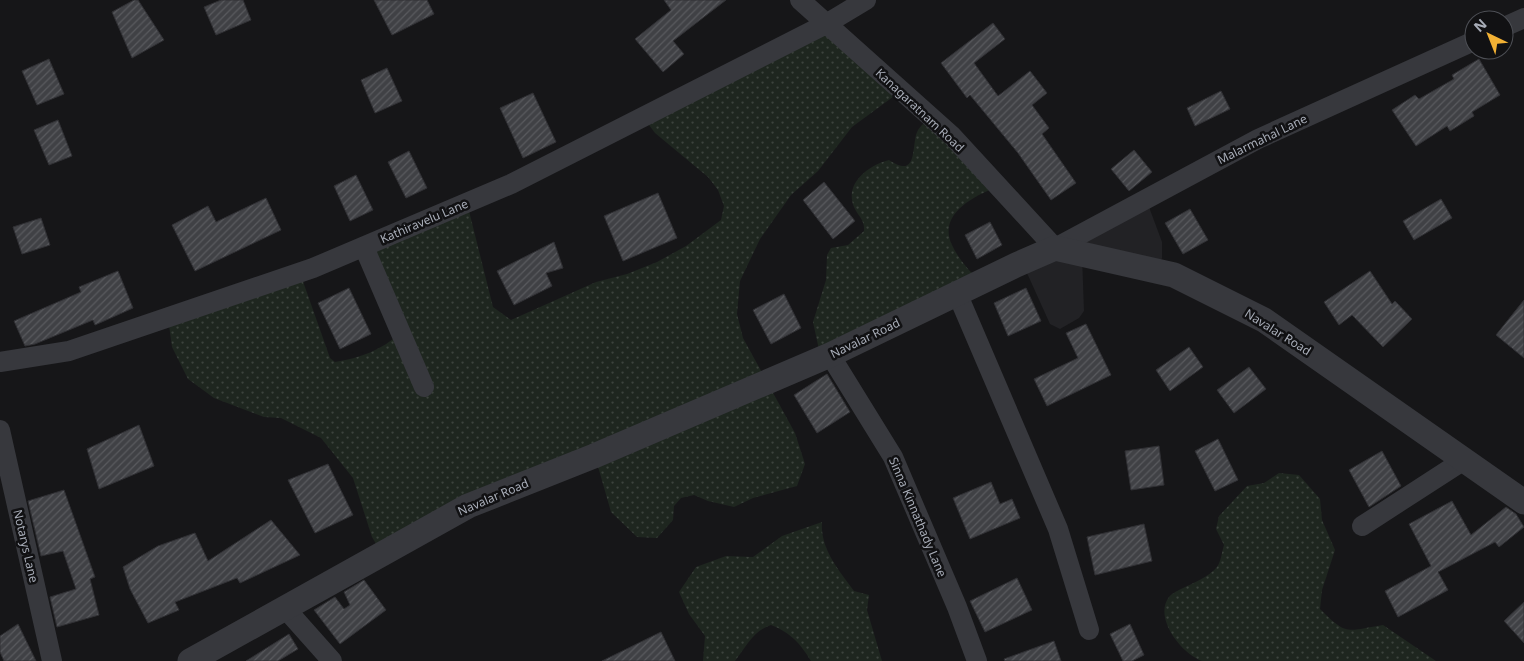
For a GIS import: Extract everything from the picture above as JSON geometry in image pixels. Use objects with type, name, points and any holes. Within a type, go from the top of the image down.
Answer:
[{"type":"street","name":"Kanagaratnam Road","points":[[800,0],[952,136],[1055,248]]},
{"type":"street","name":"Kathiravelu Lane","points":[[0,362],[69,351],[314,268],[511,184],[826,24],[866,0]]},
{"type":"street","name":"Malarmahal Lane","points":[[1055,248],[1258,138],[1464,45]]},
{"type":"street","points":[[364,247],[424,387]]},
{"type":"street","name":"Navalar Road","points":[[190,661],[468,506],[603,452],[830,355],[1055,248],[1174,275],[1264,320],[1524,502]]},
{"type":"street","points":[[957,293],[1058,529],[1089,630]]},
{"type":"street","name":"Sinna Kinnathady Lane","points":[[830,355],[893,457],[957,607],[977,661]]},
{"type":"street","name":"Notarys Lane","points":[[0,430],[52,661]]},
{"type":"street","points":[[1362,526],[1464,460]]},
{"type":"street","points":[[284,607],[332,661]]},
{"type":"shaded area","points":[[826,24],[901,91],[852,127],[818,171],[791,195],[760,239],[740,281],[737,314],[743,338],[795,433],[805,464],[797,486],[753,498],[734,507],[708,501],[694,495],[681,498],[674,506],[673,520],[657,538],[637,537],[611,512],[595,456],[382,554],[372,537],[353,478],[321,438],[281,418],[264,417],[214,398],[188,379],[172,347],[168,318],[300,273],[330,358],[335,362],[353,358],[386,344],[400,333],[364,247],[467,203],[493,307],[511,320],[596,282],[627,274],[657,262],[686,246],[721,220],[724,206],[718,190],[708,177],[655,133],[643,117]]},
{"type":"shaded area","points":[[931,118],[998,187],[979,195],[961,207],[954,215],[950,224],[949,234],[952,245],[964,265],[980,282],[821,359],[813,322],[826,280],[827,255],[831,248],[848,245],[864,231],[861,218],[854,207],[852,198],[852,190],[855,183],[866,171],[881,162],[889,160],[898,165],[904,166],[908,164],[913,155],[918,130]]},
{"type":"shaded area","points":[[1149,207],[1162,242],[1162,258],[1156,271],[1082,255],[1084,311],[1079,318],[1060,329],[1050,324],[1022,262]]},
{"type":"shaded area","points":[[1279,473],[1299,475],[1320,499],[1322,520],[1335,550],[1322,590],[1320,609],[1342,628],[1354,630],[1383,625],[1436,661],[1202,661],[1186,651],[1179,643],[1167,625],[1165,605],[1169,597],[1214,571],[1218,565],[1224,545],[1216,529],[1219,516],[1247,486],[1264,483]]},
{"type":"shaded area","points":[[822,522],[822,532],[827,550],[837,567],[854,591],[869,595],[867,610],[882,661],[811,661],[794,639],[784,631],[771,625],[755,635],[735,661],[703,661],[705,636],[689,614],[679,592],[696,567],[726,556],[753,557],[782,536]]},
{"type":"building","points":[[134,0],[138,0],[164,40],[132,58],[112,12]]},
{"type":"building","points":[[221,0],[243,0],[251,20],[216,35],[204,7]]},
{"type":"building","points":[[374,0],[427,0],[434,14],[392,35]]},
{"type":"building","points":[[664,0],[726,0],[673,41],[684,54],[663,72],[635,39],[671,10]]},
{"type":"building","points":[[993,23],[1005,39],[974,63],[998,96],[1030,71],[1047,93],[1032,105],[1049,128],[1042,134],[1076,183],[1051,200],[1018,153],[970,95],[967,98],[941,63]]},
{"type":"building","points":[[49,59],[64,94],[37,105],[22,71]]},
{"type":"building","points":[[1480,60],[1500,95],[1472,112],[1474,116],[1450,131],[1447,126],[1416,146],[1392,110],[1415,95],[1419,99],[1454,79],[1452,75]]},
{"type":"building","points":[[387,68],[402,101],[375,113],[361,80]]},
{"type":"building","points":[[1221,91],[1230,109],[1195,126],[1187,108]]},
{"type":"building","points":[[533,93],[556,142],[523,158],[500,108]]},
{"type":"building","points":[[58,120],[72,156],[49,165],[34,130]]},
{"type":"building","points":[[1134,150],[1152,172],[1129,191],[1111,169]]},
{"type":"building","points":[[409,151],[427,188],[406,198],[388,162]]},
{"type":"building","points":[[356,175],[373,210],[350,221],[334,186]]},
{"type":"building","points":[[824,182],[855,221],[833,239],[803,200]]},
{"type":"building","points":[[658,193],[677,238],[623,261],[604,216]]},
{"type":"building","points":[[266,198],[281,230],[195,271],[172,225],[208,206],[216,222]]},
{"type":"building","points":[[1441,199],[1452,218],[1414,240],[1403,221]]},
{"type":"building","points":[[1190,209],[1208,240],[1183,254],[1165,223]]},
{"type":"building","points":[[41,218],[50,245],[22,254],[13,227]]},
{"type":"building","points":[[990,222],[1002,245],[977,259],[965,235]]},
{"type":"building","points":[[554,242],[563,268],[546,273],[552,286],[514,305],[497,271]]},
{"type":"building","points":[[118,271],[133,308],[95,325],[93,320],[35,344],[25,346],[14,321],[81,292],[79,287]]},
{"type":"building","points":[[1370,271],[1392,304],[1395,301],[1412,319],[1383,347],[1352,315],[1339,325],[1324,302]]},
{"type":"building","points":[[349,288],[371,334],[340,349],[318,303]]},
{"type":"building","points":[[1026,288],[1041,321],[1008,336],[994,303]]},
{"type":"building","points":[[784,294],[801,328],[771,344],[753,310]]},
{"type":"building","points":[[1524,300],[1524,358],[1496,335]]},
{"type":"building","points":[[1086,324],[1111,375],[1047,406],[1034,379],[1078,358],[1066,333]]},
{"type":"building","points":[[1189,347],[1203,367],[1170,391],[1156,370]]},
{"type":"building","points":[[1249,367],[1266,389],[1234,413],[1217,390]]},
{"type":"building","points":[[827,374],[850,412],[817,433],[794,395]]},
{"type":"building","points":[[139,425],[154,466],[99,489],[87,449]]},
{"type":"building","points":[[1218,439],[1238,480],[1215,491],[1195,451]]},
{"type":"building","points":[[1159,446],[1164,485],[1131,490],[1125,451]]},
{"type":"building","points":[[1382,451],[1401,486],[1369,507],[1349,470]]},
{"type":"building","points":[[328,464],[353,515],[315,533],[288,480]]},
{"type":"building","points":[[991,482],[1000,504],[1012,499],[1020,518],[970,539],[953,498]]},
{"type":"building","points":[[64,490],[95,577],[90,579],[99,615],[57,627],[50,597],[76,589],[63,551],[41,556],[28,501]]},
{"type":"building","points":[[1452,501],[1471,535],[1506,507],[1516,514],[1524,527],[1499,547],[1495,542],[1438,572],[1448,590],[1398,617],[1385,591],[1431,566],[1409,524]]},
{"type":"building","points":[[271,520],[300,555],[240,583],[237,578],[175,602],[179,610],[148,623],[130,589],[123,567],[158,546],[195,533],[208,561]]},
{"type":"building","points":[[1144,524],[1152,561],[1095,575],[1087,537]]},
{"type":"building","points":[[1017,578],[1032,610],[985,632],[970,601]]},
{"type":"building","points":[[364,580],[386,610],[340,644],[314,610],[335,597],[344,609],[350,605],[344,592]]},
{"type":"building","points":[[1524,602],[1524,643],[1504,621]]},
{"type":"building","points":[[18,624],[36,661],[4,661],[0,652],[0,636]]},
{"type":"building","points":[[1130,624],[1144,655],[1132,661],[1123,661],[1110,634]]},
{"type":"building","points":[[661,632],[675,661],[602,661]]},
{"type":"building","points":[[289,634],[298,649],[278,661],[246,661]]},
{"type":"building","points":[[1054,641],[1061,661],[1005,661],[1004,659]]}]
